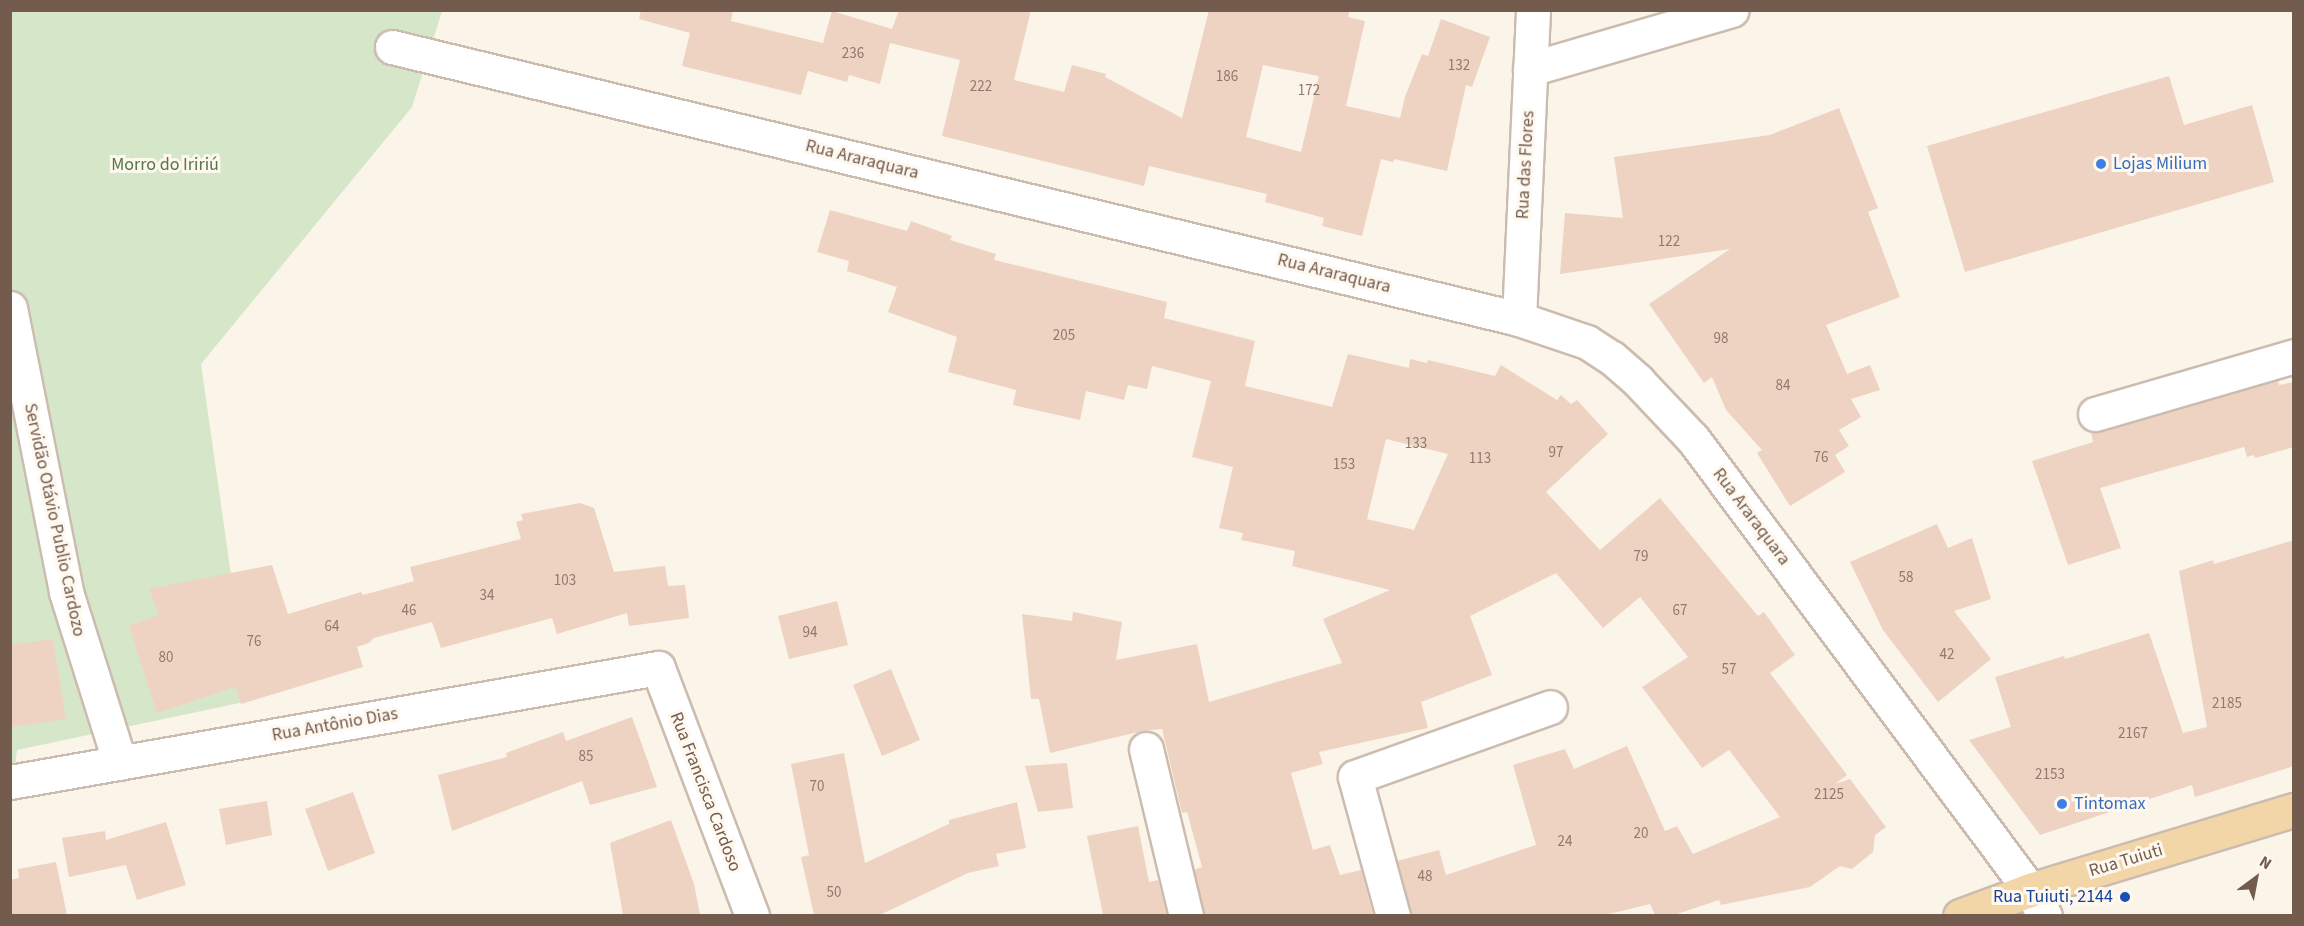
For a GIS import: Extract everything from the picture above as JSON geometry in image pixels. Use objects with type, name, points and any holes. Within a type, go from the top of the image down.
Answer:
[{"type":"main road","name":"Rua Tuiuti","points":[[1960,915],[2037,903],[2294,810]]},
{"type":"street","name":"Rua das Flores","points":[[1519,319],[1533,10]]},
{"type":"street","points":[[1530,69],[1731,10]]},
{"type":"street","name":"Rua Araraquara","points":[[392,47],[1519,319],[1587,342],[1612,358],[1693,439],[2037,903]]},
{"type":"street","name":"Servidão Otávio Publio Cardozo","points":[[10,308],[66,592],[120,763]]},
{"type":"street","points":[[2095,414],[2294,356]]},
{"type":"street","name":"Rua Antônio Dias","points":[[10,782],[658,668]]},
{"type":"street","name":"Rua Francisca Cardoso","points":[[658,668],[752,915]]},
{"type":"street","points":[[1393,915],[1355,777],[1550,707]]},
{"type":"street","points":[[1146,749],[1186,915]]},
{"type":"green space","name":"Morro do Iririú","points":[[11,11],[442,11],[412,107],[201,364],[249,701],[17,750],[11,803]]},
{"type":"building","points":[[641,10],[733,10],[731,21],[823,43],[832,11],[892,29],[899,10],[1031,10],[1014,80],[1064,92],[1072,65],[1106,74],[1105,77],[1182,118],[1209,10],[1350,10],[1348,17],[1365,21],[1346,106],[1400,118],[1405,97],[1422,54],[1428,56],[1441,19],[1490,37],[1472,87],[1466,85],[1447,171],[1394,159],[1393,162],[1381,159],[1362,236],[1322,226],[1324,218],[1265,202],[1267,194],[1149,166],[1144,186],[942,136],[960,60],[890,43],[880,84],[849,75],[847,82],[808,71],[801,95],[682,66],[690,33],[639,19]],"holes":[[[1263,65],[1319,76],[1301,152],[1246,137]]]},
{"type":"building","name":"Lojas Milium","points":[[2169,76],[2184,125],[2252,105],[2274,182],[1965,272],[1927,146]]},
{"type":"building","points":[[1839,108],[1878,208],[1868,212],[1900,297],[1826,325],[1847,374],[1870,365],[1880,390],[1851,399],[1861,417],[1839,430],[1849,446],[1835,455],[1845,472],[1790,506],[1757,453],[1762,450],[1726,410],[1712,377],[1704,383],[1649,304],[1730,249],[1560,274],[1565,213],[1623,218],[1614,157],[1770,135]]},
{"type":"building","points":[[830,210],[907,231],[911,221],[952,236],[950,240],[996,254],[994,260],[1167,302],[1164,318],[1255,341],[1245,386],[1332,407],[1348,354],[1409,368],[1410,359],[1427,363],[1428,360],[1495,376],[1501,365],[1557,400],[1561,395],[1571,404],[1577,400],[1608,434],[1546,492],[1600,550],[1660,498],[1758,616],[1764,612],[1795,655],[1770,673],[1847,775],[1835,784],[1850,779],[1886,827],[1875,835],[1873,852],[1852,869],[1840,866],[1810,887],[1721,905],[1719,900],[1674,915],[1655,915],[1650,904],[1605,915],[1411,915],[1397,861],[1439,850],[1446,875],[1536,845],[1513,765],[1565,749],[1574,769],[1627,746],[1665,831],[1677,826],[1693,854],[1780,817],[1729,750],[1702,768],[1642,687],[1688,657],[1640,597],[1603,628],[1556,573],[1470,616],[1492,675],[1421,702],[1428,728],[1319,752],[1323,764],[1291,773],[1313,850],[1330,845],[1340,875],[1361,870],[1373,915],[1204,915],[1194,870],[1202,867],[1187,812],[1182,813],[1162,729],[1142,731],[1050,753],[1039,699],[1031,699],[1022,614],[1072,621],[1073,612],[1122,622],[1116,660],[1197,644],[1209,702],[1342,663],[1323,619],[1390,590],[1292,566],[1295,551],[1241,540],[1243,533],[1219,528],[1233,467],[1192,457],[1211,381],[1152,366],[1147,389],[1128,385],[1124,400],[1086,391],[1080,420],[1013,405],[1016,390],[948,372],[957,337],[888,312],[897,287],[847,271],[849,261],[817,252]],"holes":[[[1386,439],[1448,454],[1414,530],[1367,519]]]},
{"type":"building","points":[[2278,380],[2279,385],[2294,382],[2294,447],[2255,458],[2254,455],[2247,457],[2244,447],[2100,488],[2121,548],[2068,565],[2032,461],[2093,442],[2091,432],[2100,432]]},
{"type":"building","points":[[580,503],[594,508],[614,572],[665,566],[668,586],[685,585],[689,618],[629,626],[627,613],[557,634],[552,618],[441,648],[432,622],[374,638],[369,643],[357,647],[363,667],[241,704],[235,687],[157,713],[129,626],[159,615],[149,589],[272,565],[288,614],[361,592],[363,595],[414,581],[410,567],[521,539],[516,522],[523,520],[521,514]]},
{"type":"building","points":[[1937,524],[1948,548],[1972,538],[1991,599],[1954,611],[1991,659],[1938,702],[1883,630],[1850,562]]},
{"type":"building","points":[[2294,540],[2294,766],[2195,797],[2192,785],[2040,835],[1969,740],[2011,727],[1995,677],[2064,656],[2065,659],[2149,633],[2183,733],[2207,727],[2179,571],[2213,560],[2214,564]]},
{"type":"building","points":[[837,601],[848,645],[789,659],[778,616]]},
{"type":"building","points":[[53,639],[66,719],[10,727],[10,645]]},
{"type":"building","points":[[891,669],[920,740],[882,756],[853,685]]},
{"type":"building","points":[[632,717],[657,787],[590,805],[582,781],[452,831],[438,775],[507,757],[506,753],[563,732],[566,741]]},
{"type":"building","points":[[844,753],[865,863],[949,824],[949,820],[1017,802],[1026,848],[996,854],[999,866],[968,873],[880,915],[814,915],[801,857],[809,855],[791,764]]},
{"type":"building","points":[[1067,763],[1073,808],[1038,812],[1025,766]]},
{"type":"building","points":[[353,792],[375,853],[328,871],[305,809]]},
{"type":"building","points":[[267,801],[272,835],[226,845],[219,809]]},
{"type":"building","points":[[671,820],[694,884],[700,915],[623,915],[610,843]]},
{"type":"building","points":[[166,822],[186,885],[137,900],[126,865],[69,877],[62,838],[105,831],[106,840]]},
{"type":"building","points":[[1138,826],[1149,882],[1158,880],[1167,915],[1103,915],[1087,836]]},
{"type":"building","points":[[56,862],[67,915],[10,915],[10,880],[19,878],[18,869]]},
{"type":"place","name":"Lojas Milium","points":[[2101,164]]},
{"type":"place","name":"Tintomax","points":[[2062,804]]},
{"type":"place","name":"Rua Tuiuti, 2144","points":[[2125,897]]}]
